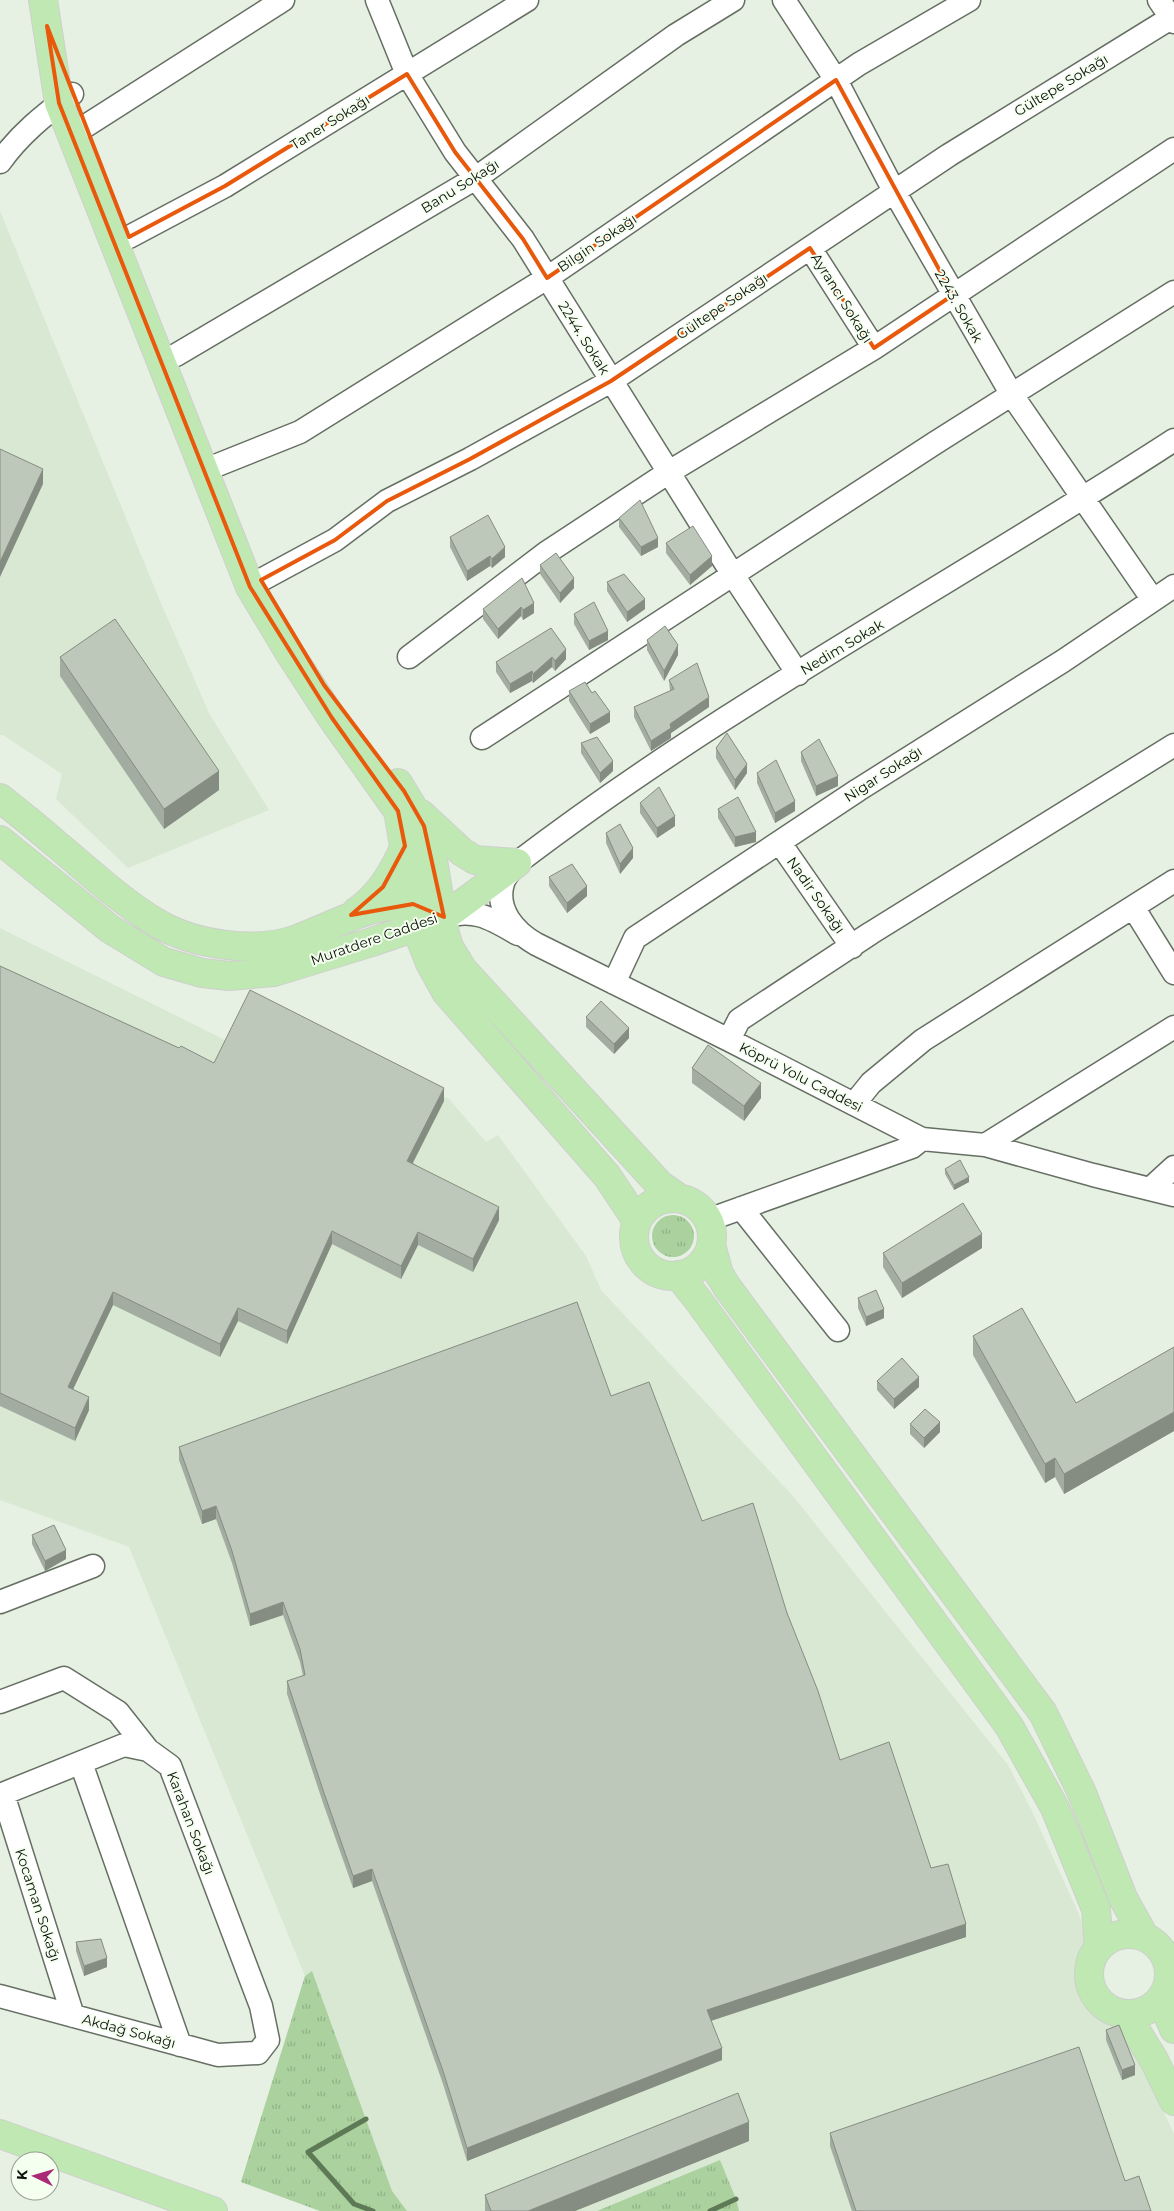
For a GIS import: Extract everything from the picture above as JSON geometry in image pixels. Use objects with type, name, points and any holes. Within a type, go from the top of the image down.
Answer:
[{"type":"main road","points":[[45,13],[66,99],[250,586],[288,652],[326,710],[398,811],[416,915],[430,963],[446,992]]},
{"type":"main road","points":[[66,99],[84,127],[176,355],[215,466],[261,580],[324,685],[404,791],[424,826],[432,854],[444,916],[445,934],[449,947],[463,970],[660,1185],[679,1198],[691,1202],[701,1210],[710,1233],[719,1274],[727,1287],[1043,1713],[1082,1793],[1123,1898],[1144,1936]]},
{"type":"main road","name":"Muratdere Caddesi","points":[[1,799],[109,890],[158,924],[195,939],[221,944],[280,945],[327,928],[351,915],[372,908],[416,915]]},
{"type":"main road","points":[[414,807],[462,852],[476,860],[517,864]]},
{"type":"main road","points":[[0,834],[55,843]]},
{"type":"main road","name":"Muratdere Caddesi","points":[[0,840],[110,929],[164,962],[202,973],[229,976],[274,972],[372,942],[430,908],[444,916]]},
{"type":"main road","points":[[351,915],[371,901],[383,887],[404,846]]},
{"type":"main road","points":[[444,916],[517,864]]},
{"type":"main road","points":[[372,942],[394,946],[412,956],[446,992],[607,1176],[637,1221]]},
{"type":"main road","points":[[679,1198],[666,1198],[654,1202],[644,1210],[637,1221],[634,1236],[640,1258],[649,1268],[661,1274],[678,1276],[698,1267],[706,1257],[710,1233]]},
{"type":"main road","points":[[678,1276],[698,1300],[1010,1726],[1055,1808],[1096,1909],[1099,1947]]},
{"type":"main road","points":[[1130,1933],[1144,1936],[1156,1944],[1164,1954],[1169,1968],[1169,1982],[1161,1999],[1146,2011],[1133,2015],[1108,2009],[1098,2001],[1092,1990],[1089,1977],[1090,1964],[1099,1947],[1104,1942],[1116,1936],[1130,1933]]},
{"type":"main road","points":[[1161,1999],[1174,2029]]},
{"type":"main road","points":[[1126,2014],[1154,2060],[1174,2101]]},
{"type":"main road","points":[[0,2134],[212,2211]]},
{"type":"street","points":[[84,127],[284,0]]},
{"type":"street","name":"2244. Sokak","points":[[377,0],[407,74],[455,152],[523,239],[733,575],[798,674]]},
{"type":"street","name":"Taner Sokağı","points":[[128,237],[225,186],[527,0]]},
{"type":"street","name":"Banu Sokağı","points":[[176,355],[476,178],[676,35],[733,0]]},
{"type":"street","name":"2243. Sokak","points":[[784,0],[836,80],[894,191],[1012,394],[1153,600]]},
{"type":"street","name":"Bilgin Sokağı","points":[[215,466],[300,432],[547,278],[836,80],[969,0]]},
{"type":"street","name":"Gültepe Sokağı","points":[[261,580],[336,540],[386,501],[470,459],[611,381],[894,191],[1170,14]]},
{"type":"street","points":[[0,162],[7,145],[66,99]]},
{"type":"street","points":[[409,657],[546,553],[669,472],[874,348],[1174,149]]},
{"type":"street","name":"Ayrancı Sokağı","points":[[810,248],[874,348]]},
{"type":"street","points":[[482,738],[1012,394],[1174,292]]},
{"type":"street","name":"Nedim Sokak","points":[[517,864],[666,758],[798,674],[1084,499],[1174,440]]},
{"type":"street","name":"Nigar Sokağı","points":[[614,982],[635,938],[858,790],[1054,666],[1174,586]]},
{"type":"street","points":[[729,1040],[739,1020],[871,933],[1174,745]]},
{"type":"street","name":"Nadir Sokağı","points":[[780,843],[852,947]]},
{"type":"street","name":"Köprü Yolu Caddesi","points":[[517,864],[503,882],[502,897],[506,915],[511,925],[536,944],[729,1040],[922,1140],[985,1145],[1174,1195]]},
{"type":"street","points":[[854,1104],[871,1083],[923,1040],[1174,881]]},
{"type":"street","points":[[1133,907],[1174,973]]},
{"type":"street","points":[[444,916],[456,912],[475,914],[494,920],[536,944]]},
{"type":"street","points":[[985,1145],[1174,1027]]},
{"type":"street","points":[[710,1233],[741,1208],[912,1147],[922,1140]]},
{"type":"street","points":[[1150,1189],[1174,1167]]},
{"type":"street","points":[[741,1208],[838,1330]]},
{"type":"street","points":[[0,1602],[94,1566]]},
{"type":"street","points":[[0,1702],[64,1678],[118,1712],[148,1750]]},
{"type":"street","name":"Karahan Sokağı","points":[[1,1795],[124,1745],[148,1750],[170,1766],[261,2006],[268,2040],[258,2053]]},
{"type":"street","points":[[81,1763],[180,2045]]},
{"type":"street","name":"Kocaman Sokağı","points":[[1,1795],[73,2016]]},
{"type":"street","name":"Akdağ Sokağı","points":[[0,1996],[218,2055],[258,2053]]},
{"type":"highlighted area","points":[[47,26],[129,237],[225,186],[407,74],[455,152],[523,239],[547,278],[836,80],[953,295],[874,348],[810,248],[611,381],[470,459],[387,501],[335,540],[261,580],[324,685],[404,791],[424,826],[444,917],[413,904],[351,915],[383,887],[405,846],[398,811],[332,718],[250,587],[59,103]]},
{"type":"shaded area","points":[[0,211],[160,601],[210,715],[269,810],[128,868],[56,799],[62,774],[3,735],[0,735]]},
{"type":"shaded area","points":[[0,928],[227,1041],[246,999],[449,1099],[486,1142],[498,1135],[586,1256],[601,1290],[793,1496],[1008,1765],[1031,1809],[1078,1912],[1088,1939],[1080,1978],[1084,1994],[1133,2045],[1174,2134],[1174,2211],[320,2211],[241,2182],[305,1976],[129,1547],[0,1500]]},
{"type":"green space","points":[[677,1215],[685,1218],[691,1224],[694,1236],[691,1248],[685,1254],[669,1257],[661,1254],[655,1248],[652,1232],[655,1224],[661,1218]]},
{"type":"green space","points":[[312,1971],[392,2191],[407,2211],[320,2211],[241,2182],[305,1976]]},
{"type":"green space","points":[[720,2160],[739,2211],[597,2211]]},
{"type":"building","points":[[0,449],[43,469],[0,562]]},
{"type":"building","points":[[640,500],[658,538],[641,547],[619,518]]},
{"type":"building","points":[[488,515],[505,547],[492,559],[490,556],[467,571],[450,537]]},
{"type":"building","points":[[693,526],[712,556],[690,575],[666,543]]},
{"type":"building","points":[[556,553],[574,578],[560,593],[540,565]]},
{"type":"building","points":[[624,574],[645,599],[627,612],[607,582]]},
{"type":"building","points":[[522,578],[534,603],[523,610],[521,607],[498,629],[483,609]]},
{"type":"building","points":[[594,602],[608,631],[589,641],[574,614]]},
{"type":"building","points":[[115,619],[219,771],[164,809],[60,657]]},
{"type":"building","points":[[665,626],[678,645],[664,671],[647,640]]},
{"type":"building","points":[[551,628],[566,649],[555,661],[552,657],[533,674],[532,671],[510,684],[496,662]]},
{"type":"building","points":[[697,663],[709,697],[670,724],[671,728],[651,741],[634,707],[674,689],[669,680]]},
{"type":"building","points":[[585,682],[592,693],[595,691],[610,712],[590,724],[569,691]]},
{"type":"building","points":[[727,733],[747,764],[735,780],[716,748]]},
{"type":"building","points":[[597,737],[613,761],[600,773],[581,743]]},
{"type":"building","points":[[819,739],[838,776],[816,786],[801,752]]},
{"type":"building","points":[[776,760],[795,801],[775,813],[757,773]]},
{"type":"building","points":[[659,787],[675,816],[657,828],[640,803]]},
{"type":"building","points":[[738,797],[756,832],[735,837],[718,809]]},
{"type":"building","points":[[620,824],[633,848],[620,864],[606,833]]},
{"type":"building","points":[[572,864],[587,886],[567,903],[549,877]]},
{"type":"building","points":[[0,966],[179,1048],[181,1046],[214,1063],[250,990],[444,1088],[407,1161],[499,1207],[473,1259],[418,1232],[401,1266],[332,1231],[287,1331],[238,1308],[220,1344],[113,1292],[68,1387],[89,1397],[75,1428],[0,1393]]},
{"type":"building","points":[[601,1001],[629,1028],[614,1044],[586,1017]]},
{"type":"building","points":[[708,1045],[761,1083],[744,1106],[692,1068]]},
{"type":"building","points":[[960,1160],[969,1177],[954,1185],[945,1169]]},
{"type":"building","points":[[963,1203],[982,1234],[902,1283],[883,1253]]},
{"type":"building","points":[[876,1290],[884,1309],[866,1317],[858,1298]]},
{"type":"building","points":[[577,1302],[611,1396],[649,1382],[702,1521],[753,1503],[787,1613],[818,1691],[840,1760],[889,1742],[931,1868],[948,1864],[966,1924],[707,2010],[722,2048],[467,2148],[443,2071],[372,1869],[353,1876],[323,1790],[287,1681],[305,1675],[300,1649],[283,1602],[250,1614],[232,1551],[216,1506],[202,1511],[179,1447]]},
{"type":"building","points":[[1022,1308],[1076,1403],[1174,1347],[1174,1412],[1064,1474],[1055,1458],[1045,1464],[973,1336]]},
{"type":"building","points":[[902,1358],[919,1377],[894,1399],[877,1381]]},
{"type":"building","points":[[925,1409],[940,1422],[924,1438],[910,1424]]},
{"type":"building","points":[[54,1525],[66,1550],[45,1561],[32,1535]]},
{"type":"building","points":[[101,1939],[107,1958],[84,1966],[76,1942]]},
{"type":"building","points":[[1119,2025],[1135,2065],[1122,2070],[1106,2030]]},
{"type":"building","points":[[1079,2047],[1125,2181],[1139,2176],[1151,2211],[856,2211],[830,2133]]},
{"type":"building","points":[[738,2093],[749,2122],[528,2211],[491,2211],[485,2195]]},
{"type":"waterway","points":[[366,2119],[308,2152],[354,2204],[373,2211]]},
{"type":"waterway","points":[[710,2211],[736,2199]]}]
